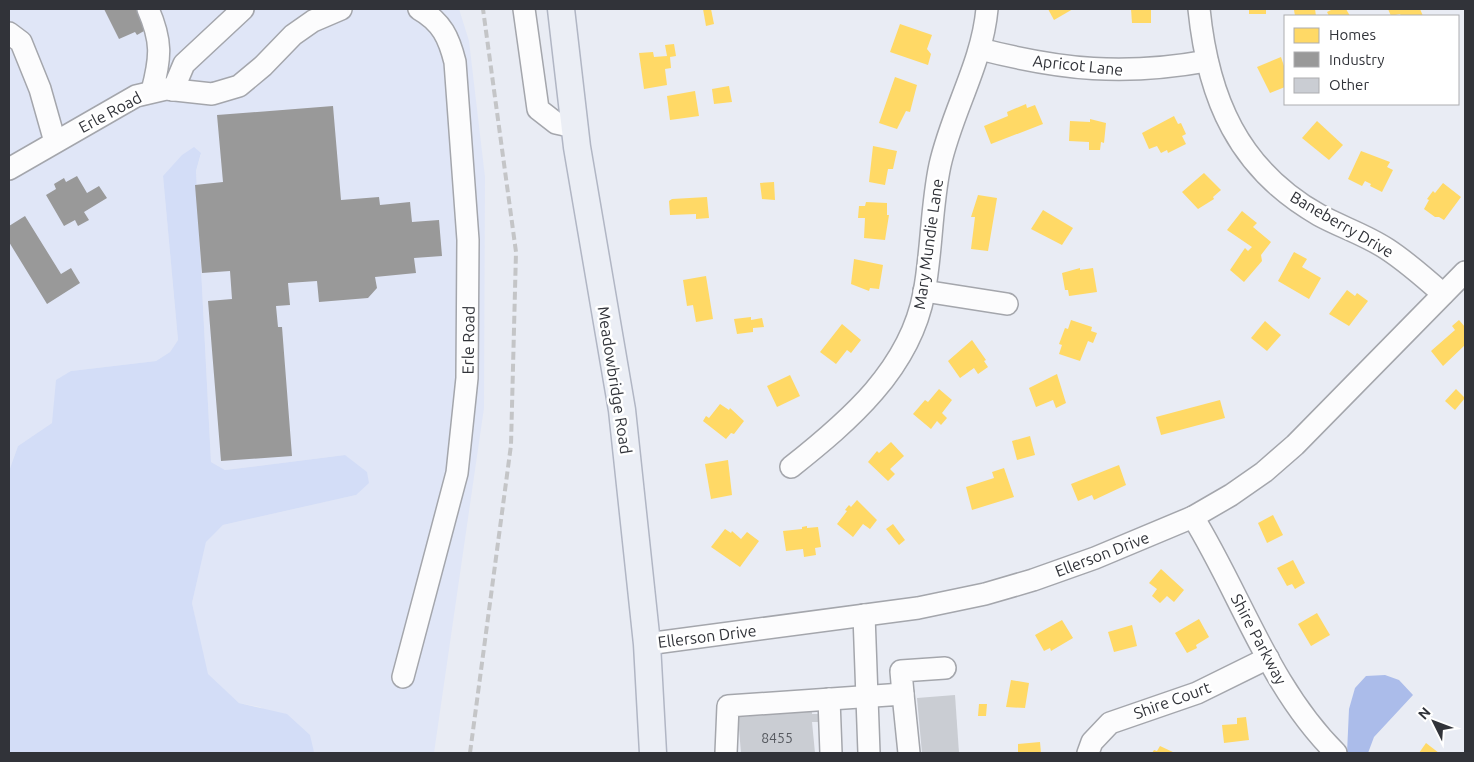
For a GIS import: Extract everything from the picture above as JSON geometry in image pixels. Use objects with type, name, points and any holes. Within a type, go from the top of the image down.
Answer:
[{"type":"main road","name":"Meadowbridge Road","points":[[561,9],[574,127],[622,410],[647,644],[653,753]]},
{"type":"street","points":[[148,9],[157,30],[162,90]]},
{"type":"street","points":[[162,90],[184,64],[244,9]]},
{"type":"street","points":[[162,90],[198,95],[212,94],[239,86],[293,35],[313,22],[341,9]]},
{"type":"street","name":"Erle Road","points":[[403,677],[457,473],[467,378],[469,333],[468,240],[455,62],[448,38],[441,26],[431,15],[419,9]]},
{"type":"street","points":[[524,9],[538,109],[556,123],[574,127]]},
{"type":"street","name":"Mary Mundie Lane","points":[[791,467],[849,418],[883,381],[899,360],[911,336],[924,291],[932,212],[940,165],[949,131],[980,49],[988,9]]},
{"type":"street","name":"Baneberry Drive","points":[[1199,9],[1207,61],[1224,114],[1236,138],[1267,177],[1292,197],[1320,215],[1386,249],[1416,270],[1443,294]]},
{"type":"street","points":[[9,33],[21,42],[40,89],[55,142]]},
{"type":"street","name":"Apricot Lane","points":[[980,49],[1068,67],[1104,70],[1151,70],[1207,61]]},
{"type":"street","name":"Erle Road","points":[[9,169],[136,96],[162,90]]},
{"type":"street","name":"Ellerson Drive","points":[[647,644],[864,615],[985,594],[1096,558],[1192,517],[1231,495],[1264,472],[1295,445],[1465,272]]},
{"type":"street","points":[[924,291],[1007,304]]},
{"type":"street","name":"Shire Parkway","points":[[1192,517],[1294,703],[1318,735],[1336,753]]},
{"type":"street","points":[[864,615],[869,753]]},
{"type":"street","name":"Shire Court","points":[[1088,753],[1092,742],[1110,723],[1197,693],[1268,658]]},
{"type":"street","points":[[908,753],[901,671],[945,668]]},
{"type":"street","points":[[726,753],[728,706],[903,694]]},
{"type":"street","points":[[829,699],[831,753]]},
{"type":"shaded area","points":[[9,9],[459,9],[469,41],[485,177],[484,408],[434,753],[313,753],[314,751],[260,707],[239,703],[207,674],[192,603],[206,541],[223,525],[356,495],[345,455],[225,470],[211,462],[196,171],[201,154],[163,176],[178,340],[170,352],[156,361],[71,371],[52,423],[18,446],[9,471]]},
{"type":"shaded area","points":[[194,147],[201,153],[196,171],[211,462],[225,470],[345,455],[367,472],[369,483],[356,495],[223,525],[206,542],[192,603],[208,674],[239,703],[287,714],[310,735],[314,752],[9,753],[9,471],[18,446],[52,423],[56,380],[71,371],[156,361],[170,352],[178,340],[163,176],[182,155]]},
{"type":"water","points":[[1385,675],[1399,680],[1413,695],[1374,737],[1368,753],[1347,753],[1349,709],[1355,688],[1366,676]]},
{"type":"building: Homes","points":[[703,9],[711,9],[714,24],[706,26]]},
{"type":"building: Homes","points":[[1048,9],[1073,9],[1054,20]]},
{"type":"building: Homes","points":[[1131,9],[1151,9],[1151,23],[1132,23]]},
{"type":"building: Homes","points":[[1249,9],[1266,9],[1266,14],[1249,14]]},
{"type":"building: Homes","points":[[1315,9],[1316,15],[1295,15],[1294,10]]},
{"type":"building: Homes","points":[[1333,9],[1346,9],[1349,15],[1328,15],[1327,12]]},
{"type":"building: Homes","points":[[1388,9],[1420,9],[1423,15],[1400,14],[1391,15]]},
{"type":"building: Homes","points":[[900,24],[932,35],[927,49],[931,54],[928,65],[890,52]]},
{"type":"building: Homes","points":[[674,44],[676,56],[670,57],[671,68],[665,69],[667,85],[644,89],[639,53],[653,52],[654,57],[667,56],[665,45]]},
{"type":"building: Homes","points":[[1281,57],[1284,66],[1284,87],[1270,93],[1257,67]]},
{"type":"building: Homes","points":[[895,77],[917,85],[910,112],[906,111],[897,129],[879,123]]},
{"type":"building: Homes","points":[[729,86],[732,102],[714,104],[712,89]]},
{"type":"building: Homes","points":[[695,91],[699,116],[670,120],[667,96]]},
{"type":"building: Homes","points":[[1026,104],[1027,108],[1035,105],[1043,124],[991,144],[984,126],[1008,116],[1007,112]]},
{"type":"building: Homes","points":[[1174,116],[1178,124],[1181,123],[1186,134],[1182,136],[1186,144],[1168,153],[1167,150],[1161,153],[1157,146],[1149,149],[1142,133]]},
{"type":"building: Homes","points":[[1090,119],[1106,123],[1104,143],[1101,142],[1100,150],[1089,150],[1089,142],[1069,141],[1070,121],[1090,122]]},
{"type":"building: Homes","points":[[1317,121],[1343,145],[1329,160],[1302,138]]},
{"type":"building: Homes","points":[[873,146],[897,151],[893,169],[888,169],[885,185],[869,182]]},
{"type":"building: Homes","points":[[1361,151],[1390,162],[1387,167],[1393,170],[1382,192],[1365,181],[1362,186],[1348,179]]},
{"type":"building: Homes","points":[[1204,173],[1221,190],[1213,197],[1214,199],[1198,209],[1182,192]]},
{"type":"building: Homes","points":[[774,182],[775,200],[762,199],[760,183]]},
{"type":"building: Homes","points":[[1443,183],[1461,197],[1444,220],[1435,217],[1424,209],[1429,200],[1427,199]]},
{"type":"building: Homes","points":[[978,195],[997,198],[988,251],[971,249],[975,217],[971,217]]},
{"type":"building: Homes","points":[[707,197],[709,218],[696,219],[696,214],[670,215],[669,201],[672,199]]},
{"type":"building: Homes","points":[[866,202],[887,203],[887,215],[889,215],[885,240],[864,238],[865,218],[858,218],[859,206],[865,206]]},
{"type":"building: Homes","points":[[1043,210],[1073,228],[1062,245],[1031,229]]},
{"type":"building: Homes","points":[[1242,211],[1257,223],[1253,227],[1271,242],[1261,255],[1262,261],[1244,282],[1230,270],[1245,248],[1248,251],[1252,247],[1227,230]]},
{"type":"building: Homes","points":[[1294,252],[1307,259],[1302,267],[1321,278],[1309,299],[1278,281]]},
{"type":"building: Homes","points":[[854,259],[883,265],[879,289],[870,288],[869,291],[851,284]]},
{"type":"building: Homes","points":[[1080,268],[1080,270],[1093,268],[1097,292],[1069,296],[1068,290],[1065,290],[1062,273]]},
{"type":"building: Homes","points":[[706,276],[713,319],[696,322],[693,305],[687,306],[683,280]]},
{"type":"building: Homes","points":[[1347,290],[1355,296],[1357,293],[1368,301],[1349,326],[1329,314]]},
{"type":"building: Homes","points":[[751,317],[751,320],[762,318],[764,327],[753,328],[753,332],[737,334],[734,319]]},
{"type":"building: Homes","points":[[1071,320],[1092,327],[1091,331],[1097,333],[1093,343],[1088,341],[1080,361],[1059,354],[1062,345],[1059,344],[1065,328],[1068,329]]},
{"type":"building: Homes","points":[[1459,320],[1465,327],[1465,345],[1443,366],[1431,351],[1455,330],[1452,326]]},
{"type":"building: Homes","points":[[1265,321],[1281,335],[1267,351],[1251,338]]},
{"type":"building: Homes","points":[[842,324],[861,340],[851,353],[847,350],[836,364],[820,352]]},
{"type":"building: Homes","points":[[972,340],[986,360],[984,361],[988,367],[978,374],[974,368],[960,378],[948,361]]},
{"type":"building: Homes","points":[[1057,374],[1066,403],[1056,408],[1053,400],[1036,407],[1029,388]]},
{"type":"building: Homes","points":[[790,375],[800,396],[777,407],[767,386]]},
{"type":"building: Homes","points":[[939,389],[952,400],[942,413],[947,418],[941,425],[937,421],[931,429],[913,414],[925,400],[928,402]]},
{"type":"building: Homes","points":[[1456,389],[1465,398],[1455,410],[1445,401]]},
{"type":"building: Homes","points":[[1220,400],[1225,418],[1161,435],[1156,417]]},
{"type":"building: Homes","points":[[720,404],[729,410],[730,408],[744,421],[734,434],[731,433],[726,439],[703,421],[706,416],[709,418]]},
{"type":"building: Homes","points":[[1030,436],[1035,455],[1017,460],[1012,441]]},
{"type":"building: Homes","points":[[891,442],[904,456],[890,469],[895,474],[888,481],[868,462],[877,451],[879,453]]},
{"type":"building: Homes","points":[[728,460],[732,495],[711,499],[705,464]]},
{"type":"building: Homes","points":[[1119,465],[1126,485],[1094,500],[1092,495],[1078,501],[1071,484]]},
{"type":"building: Homes","points":[[1004,468],[1014,497],[972,510],[966,487],[994,478],[992,472]]},
{"type":"building: Homes","points":[[857,500],[877,520],[870,529],[863,524],[853,537],[837,524],[847,511],[845,510],[849,505],[851,507]]},
{"type":"building: Homes","points":[[1273,515],[1283,535],[1267,543],[1258,523]]},
{"type":"building: Homes","points":[[893,524],[905,540],[899,545],[886,529]]},
{"type":"building: Homes","points":[[807,526],[807,528],[818,527],[821,547],[815,548],[816,555],[804,557],[803,549],[786,551],[783,531],[802,529],[802,527]]},
{"type":"building: Homes","points":[[725,529],[731,533],[732,531],[741,539],[747,532],[759,541],[740,567],[711,547]]},
{"type":"building: Homes","points":[[1293,560],[1305,583],[1295,589],[1292,584],[1287,586],[1277,568]]},
{"type":"building: Homes","points":[[1161,569],[1184,590],[1174,602],[1167,596],[1160,603],[1152,596],[1157,589],[1149,583]]},
{"type":"building: Homes","points":[[1317,613],[1330,635],[1311,646],[1298,624]]},
{"type":"building: Homes","points":[[1199,619],[1209,637],[1196,645],[1197,648],[1187,653],[1175,633]]},
{"type":"building: Homes","points":[[1062,620],[1073,638],[1051,651],[1050,648],[1044,651],[1035,635]]},
{"type":"building: Homes","points":[[1132,625],[1137,646],[1114,652],[1108,632]]},
{"type":"building: Homes","points":[[1011,680],[1029,683],[1025,708],[1006,707]]},
{"type":"building: Homes","points":[[979,704],[987,704],[986,716],[978,716]]},
{"type":"building: Homes","points":[[1246,717],[1249,740],[1224,743],[1222,725],[1237,724],[1237,718]]},
{"type":"building: Homes","points":[[1040,742],[1041,753],[1018,753],[1018,744]]},
{"type":"building: Homes","points":[[1426,743],[1439,753],[1419,753]]},
{"type":"building: Homes","points":[[1160,746],[1175,753],[1152,753],[1154,750],[1157,751]]},
{"type":"building: Industry","points":[[104,9],[136,9],[145,28],[143,29],[144,31],[137,35],[135,32],[119,39]]},
{"type":"building: Industry","points":[[333,106],[341,200],[379,197],[380,205],[410,202],[412,222],[439,220],[442,256],[414,258],[416,273],[375,277],[377,288],[368,298],[319,302],[317,281],[288,283],[290,305],[276,306],[278,327],[282,327],[292,456],[221,461],[208,301],[232,299],[230,271],[202,273],[195,185],[223,182],[217,115]]},
{"type":"building: Industry","points":[[77,176],[87,193],[99,186],[107,198],[84,212],[89,220],[78,226],[75,220],[64,226],[46,195],[56,189],[54,184],[64,178],[66,182]]},
{"type":"building: Industry","points":[[25,216],[61,274],[71,268],[80,283],[47,304],[9,242],[9,226]]},
{"type":"building: Other","points":[[955,695],[959,753],[922,753],[917,698]]},
{"type":"building: Other","points":[[812,711],[812,714],[820,714],[821,722],[812,722],[815,753],[741,753],[738,717]]},
{"type":"railway","points":[[470,753],[511,445],[516,252],[483,9]]}]
